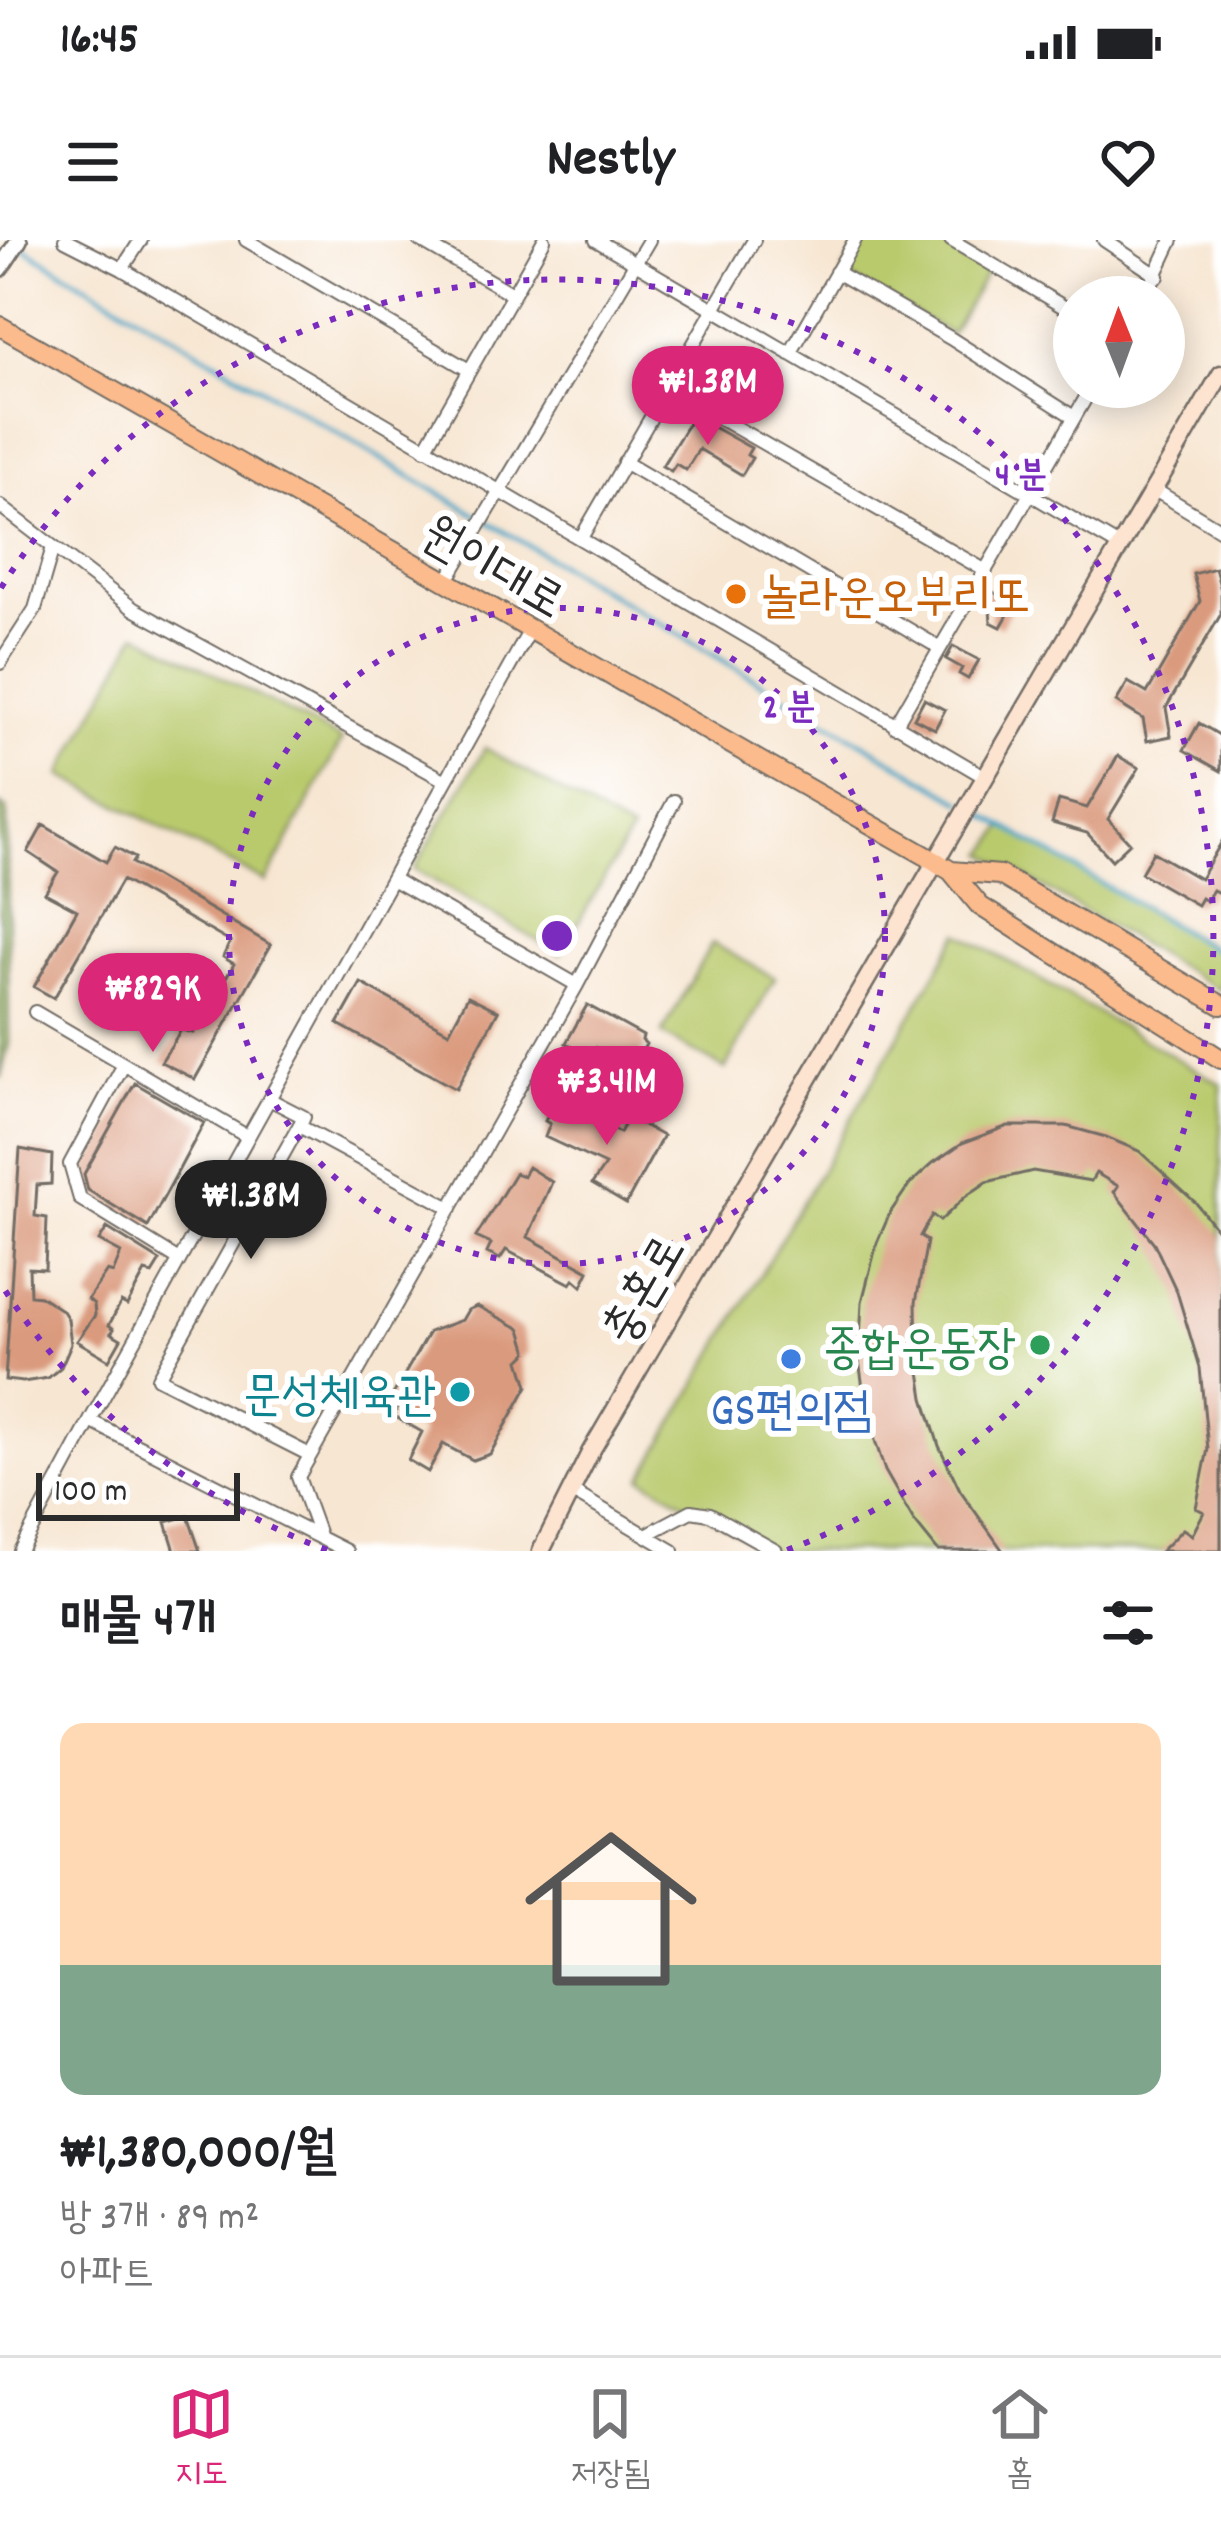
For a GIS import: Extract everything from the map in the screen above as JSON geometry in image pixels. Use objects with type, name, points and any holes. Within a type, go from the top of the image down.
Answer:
[{"type":"main road","name":"원이대로","points":[[0,326],[943,866],[980,906],[1221,1059]]},
{"type":"main road","points":[[983,780],[1221,374]]},
{"type":"main road","name":"충혼로","points":[[541,1551],[571,1491],[943,866],[961,818],[983,780]]},
{"type":"main road","name":"원이대로","points":[[943,866],[1000,875],[1221,1005]]},
{"type":"street","points":[[2,266],[19,240]]},
{"type":"street","points":[[65,240],[581,538],[983,780]]},
{"type":"street","points":[[122,269],[141,240]]},
{"type":"street","points":[[246,240],[469,370]]},
{"type":"street","points":[[418,240],[512,294]]},
{"type":"street","points":[[425,449],[544,240]]},
{"type":"street","points":[[596,240],[1119,546]]},
{"type":"street","points":[[446,582],[649,240]]},
{"type":"street","points":[[581,538],[754,240]]},
{"type":"street","points":[[790,354],[855,240]]},
{"type":"street","points":[[951,240],[1053,301]]},
{"type":"street","points":[[1104,240],[1158,276],[1172,240]]},
{"type":"street","points":[[836,272],[1074,417]]},
{"type":"street","points":[[668,388],[986,571]]},
{"type":"street","points":[[895,726],[1079,408]]},
{"type":"street","points":[[624,462],[940,648]]},
{"type":"street","points":[[1153,489],[1221,530]]},
{"type":"street","points":[[0,506],[134,609],[446,781]]},
{"type":"street","points":[[0,663],[35,609],[53,547]]},
{"type":"street","points":[[20,1551],[530,630]]},
{"type":"street","points":[[320,1538],[298,1478],[578,985],[674,801]]},
{"type":"street","points":[[392,879],[578,985]]},
{"type":"street","points":[[35,1012],[248,1137]]},
{"type":"street","points":[[123,1066],[70,1163],[80,1199],[179,1260]]},
{"type":"street","points":[[269,1099],[304,1118],[158,1378],[310,1455]]},
{"type":"street","points":[[299,1126],[451,1208]]},
{"type":"street","points":[[90,1421],[346,1551]]},
{"type":"street","points":[[571,1491],[673,1551]]},
{"type":"street","points":[[646,1535],[691,1510],[710,1514],[776,1551]]},
{"type":"green space","points":[[861,240],[943,240],[990,267],[951,334],[842,273]]},
{"type":"green space","points":[[137,633],[342,740],[266,882],[61,775]]},
{"type":"green space","points":[[485,748],[631,832],[560,954],[414,869]]},
{"type":"green space","points":[[0,805],[7,809],[9,1044],[0,1079]]},
{"type":"green space","points":[[1004,826],[1221,952],[1221,991],[986,854]]},
{"type":"green space","points":[[959,933],[1221,1084],[1221,1551],[768,1551],[642,1478]]},
{"type":"green space","points":[[712,943],[775,978],[725,1069],[662,1034]]},
{"type":"building","points":[[693,416],[751,448],[747,455],[752,458],[742,475],[699,449],[686,470],[676,464],[671,471],[662,466]]},
{"type":"building","points":[[1215,568],[1221,614],[1166,708],[1171,736],[1147,741],[1143,719],[1116,702],[1128,682],[1147,693],[1200,601],[1193,574]]},
{"type":"building","points":[[988,589],[1014,604],[1001,627],[991,622],[990,610],[980,604]]},
{"type":"building","points":[[953,646],[979,660],[968,679],[959,674],[962,668],[946,659]]},
{"type":"building","points":[[924,699],[945,710],[935,729],[914,718]]},
{"type":"building","points":[[1199,723],[1221,736],[1221,771],[1184,750]]},
{"type":"building","points":[[1118,756],[1139,768],[1108,819],[1130,843],[1112,860],[1087,833],[1052,823],[1059,800],[1087,808]]},
{"type":"building","points":[[43,825],[106,862],[115,847],[135,858],[132,863],[271,945],[195,1079],[161,1062],[181,1030],[193,1033],[234,964],[223,957],[230,942],[122,880],[54,998],[34,987],[77,910],[45,893],[58,872],[28,852]]},
{"type":"building","points":[[1221,843],[1221,894],[1213,890],[1197,905],[1141,873],[1153,852],[1200,879]]},
{"type":"building","points":[[361,983],[449,1032],[468,996],[498,1011],[456,1089],[338,1024]]},
{"type":"building","points":[[587,1005],[643,1036],[646,1044],[633,1070],[596,1048],[588,1054],[566,1043]]},
{"type":"building","points":[[135,1083],[204,1123],[148,1227],[88,1190],[84,1174]]},
{"type":"building","points":[[563,1104],[620,1133],[628,1117],[663,1136],[626,1204],[592,1184],[605,1165],[545,1137],[550,1124],[545,1121],[552,1108],[558,1111]]},
{"type":"building","points":[[1008,1126],[1066,1126],[1139,1151],[1196,1203],[1221,1235],[1221,1551],[1161,1551],[1183,1529],[1192,1535],[1204,1512],[1196,1508],[1208,1449],[1200,1368],[1177,1292],[1154,1243],[1114,1192],[1118,1186],[1096,1173],[1091,1181],[1033,1171],[987,1182],[940,1221],[932,1215],[920,1236],[927,1241],[916,1302],[924,1398],[960,1490],[1003,1551],[938,1551],[913,1520],[885,1471],[867,1416],[859,1360],[862,1302],[877,1243],[909,1185],[933,1163],[962,1143]]},
{"type":"building","points":[[20,1149],[52,1155],[51,1184],[37,1185],[35,1216],[47,1218],[45,1269],[29,1268],[30,1295],[63,1311],[71,1344],[61,1367],[48,1378],[23,1382],[5,1380]]},
{"type":"building","points":[[528,1167],[552,1182],[528,1237],[589,1271],[582,1286],[506,1250],[500,1259],[487,1253],[491,1244],[476,1237],[515,1173],[523,1176]]},
{"type":"building","points":[[107,1228],[160,1261],[152,1274],[145,1272],[127,1305],[121,1302],[109,1325],[114,1329],[111,1333],[121,1339],[109,1360],[77,1341],[95,1315],[88,1299],[107,1271],[113,1273],[121,1253],[99,1241]]},
{"type":"building","name":"문성체육관","points":[[477,1306],[521,1329],[528,1352],[520,1360],[528,1386],[490,1454],[473,1460],[443,1444],[428,1472],[408,1460],[422,1432],[394,1416],[398,1407],[391,1398],[429,1332],[462,1320]]},
{"type":"building","points":[[188,1516],[200,1551],[175,1551],[166,1522]]},
{"type":"waterway","points":[[22,247],[963,802]]},
{"type":"waterway","points":[[973,808],[1221,954]]},
{"type":"place","name":"놀라운오부리또","points":[[736,594]]},
{"type":"place","name":"종합운동장","points":[[1040,1345]]},
{"type":"place","name":"GS편의점","points":[[791,1359]]},
{"type":"place","name":"문성체육관","points":[[460,1392]]}]
